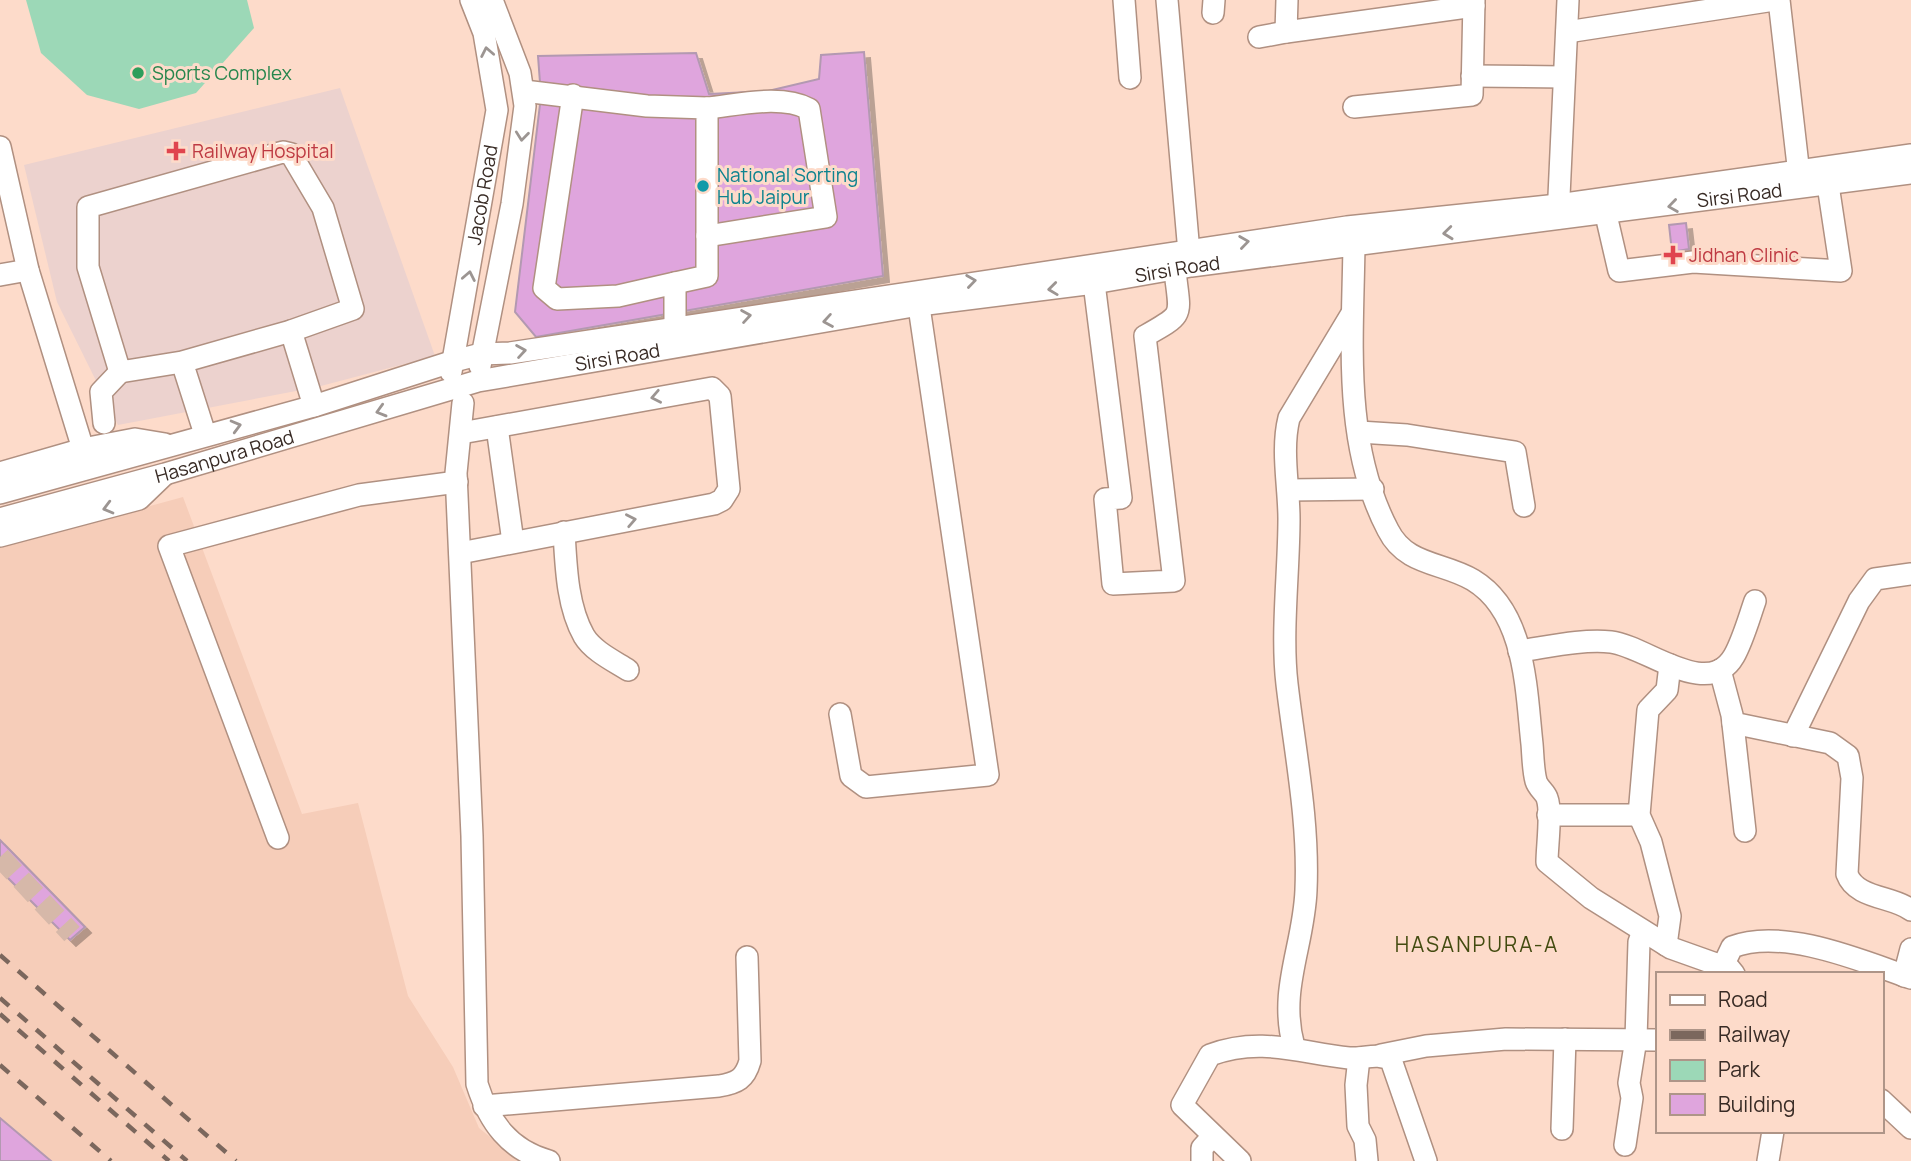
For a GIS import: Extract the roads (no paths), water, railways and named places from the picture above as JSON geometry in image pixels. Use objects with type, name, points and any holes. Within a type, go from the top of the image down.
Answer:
[{"type":"street","name":"Jacob Road","points":[[471,0],[484,33],[497,110],[454,361],[455,397],[461,433],[457,482],[472,836],[477,1084],[484,1106]]},
{"type":"street","name":"Jacob Road","points":[[478,381],[521,151],[524,91],[492,0]]},
{"type":"street","points":[[1124,0],[1130,78]]},
{"type":"street","points":[[1094,284],[1121,498],[1105,499],[1113,584],[1174,581],[1145,336],[1177,317],[1185,262],[1167,0]]},
{"type":"street","points":[[1286,32],[1287,0]]},
{"type":"street","points":[[1558,213],[1568,0]]},
{"type":"street","points":[[1567,33],[1684,7],[1776,0],[1800,180]]},
{"type":"street","points":[[1259,37],[1388,9],[1474,3],[1472,95],[1354,107]]},
{"type":"street","points":[[1472,76],[1564,77]]},
{"type":"street","points":[[524,91],[647,106],[708,108],[783,102],[798,103],[809,109],[826,217],[707,236]]},
{"type":"street","points":[[573,95],[544,288],[557,299],[618,296],[707,276],[708,108]]},
{"type":"street","points":[[0,147],[28,270],[83,449]]},
{"type":"street","points":[[104,424],[101,392],[120,372],[182,362],[290,331],[353,309],[323,208],[296,158],[287,152],[88,207],[88,267],[120,372]]},
{"type":"street","name":"Sirsi Road","points":[[478,381],[918,297],[1094,284],[1347,227],[1558,213],[1606,215],[1800,180],[1911,155]]},
{"type":"street","name":"Sirsi Road","points":[[0,493],[205,434],[314,406],[481,354],[510,353],[675,327],[1354,243],[1800,180],[1828,185],[1911,173]]},
{"type":"street","points":[[1606,215],[1619,271],[1693,262],[1840,271],[1828,185]]},
{"type":"street","points":[[1354,243],[1352,359],[1365,468],[1388,531],[1398,543],[1411,556],[1473,580],[1492,598],[1510,622],[1519,651],[1536,782],[1548,800],[1547,862],[1591,898],[1666,945],[1728,970],[1732,947],[1747,941],[1786,942],[1842,954],[1907,977],[1911,949]]},
{"type":"street","points":[[0,275],[28,270]]},
{"type":"street","points":[[675,283],[675,327]]},
{"type":"street","points":[[840,714],[851,776],[866,786],[988,775],[918,297]]},
{"type":"street","points":[[1294,1047],[1288,1025],[1287,997],[1306,892],[1306,839],[1287,681],[1286,433],[1289,418],[1353,311]]},
{"type":"street","points":[[290,331],[314,406]]},
{"type":"street","points":[[182,362],[205,434]]},
{"type":"street","points":[[455,397],[478,381]]},
{"type":"street","points":[[460,553],[714,504],[722,500],[729,489],[720,396],[712,388],[461,433]]},
{"type":"street","name":"Hasanpura Road","points":[[0,519],[455,397]]},
{"type":"street","points":[[497,427],[513,542]]},
{"type":"street","points":[[1359,432],[1407,435],[1515,452],[1524,506]]},
{"type":"street","points":[[0,473],[83,449],[135,439],[171,445]]},
{"type":"street","points":[[0,536],[139,499],[165,474]]},
{"type":"street","points":[[278,838],[169,546],[359,495],[457,482]]},
{"type":"street","points":[[1288,490],[1373,489]]},
{"type":"street","points":[[564,532],[569,585],[585,638],[602,654],[628,670]]},
{"type":"street","points":[[1793,736],[1859,601],[1875,579],[1911,574]]},
{"type":"street","points":[[1519,651],[1611,642],[1692,674],[1720,670],[1734,656],[1755,601]]},
{"type":"street","points":[[1666,945],[1670,916],[1651,842],[1639,814],[1647,710],[1667,690],[1670,665]]},
{"type":"street","points":[[1720,670],[1733,723],[1745,831]]},
{"type":"street","points":[[1733,723],[1840,748],[1852,765],[1847,874],[1850,882],[1859,890],[1911,910]]},
{"type":"street","points":[[1548,815],[1639,814]]},
{"type":"street","points":[[1625,1145],[1632,1098],[1629,1083],[1647,1040],[1639,942],[1643,931]]},
{"type":"street","points":[[549,1161],[532,1156],[503,1136],[484,1106],[719,1086],[740,1080],[747,1073],[750,1061],[747,957]]},
{"type":"street","points":[[1240,1161],[1182,1105],[1210,1055],[1232,1047],[1294,1047],[1359,1058],[1426,1046],[1506,1039],[1647,1040]]},
{"type":"street","points":[[1562,1129],[1565,1039]]},
{"type":"street","points":[[1381,1055],[1391,1060],[1426,1161]]},
{"type":"street","points":[[1359,1058],[1356,1085],[1358,1126],[1365,1140],[1367,1161]]},
{"type":"street","points":[[1883,1102],[1911,1128]]},
{"type":"street","points":[[1768,1161],[1773,1133]]},
{"type":"street","points":[[1202,1161],[1202,1148],[1213,1136]]},
{"type":"tunnel","points":[[0,857],[72,934]]},
{"type":"railway","points":[[0,955],[236,1161]]},
{"type":"railway","points":[[0,998],[187,1161]]},
{"type":"railway","points":[[0,1014],[169,1161]]},
{"type":"railway","points":[[0,1065],[111,1161]]},
{"type":"place","name":"Sports Complex","points":[[138,73]]},
{"type":"place","name":"Railway Hospital","points":[[176,151]]},
{"type":"place","name":"National Sorting Hub Jaipur","points":[[703,186]]},
{"type":"place","name":"Jidhan Clinic","points":[[1673,255]]},
{"type":"district","name":"HASANPURA-A","points":[[1477,945]]}]
